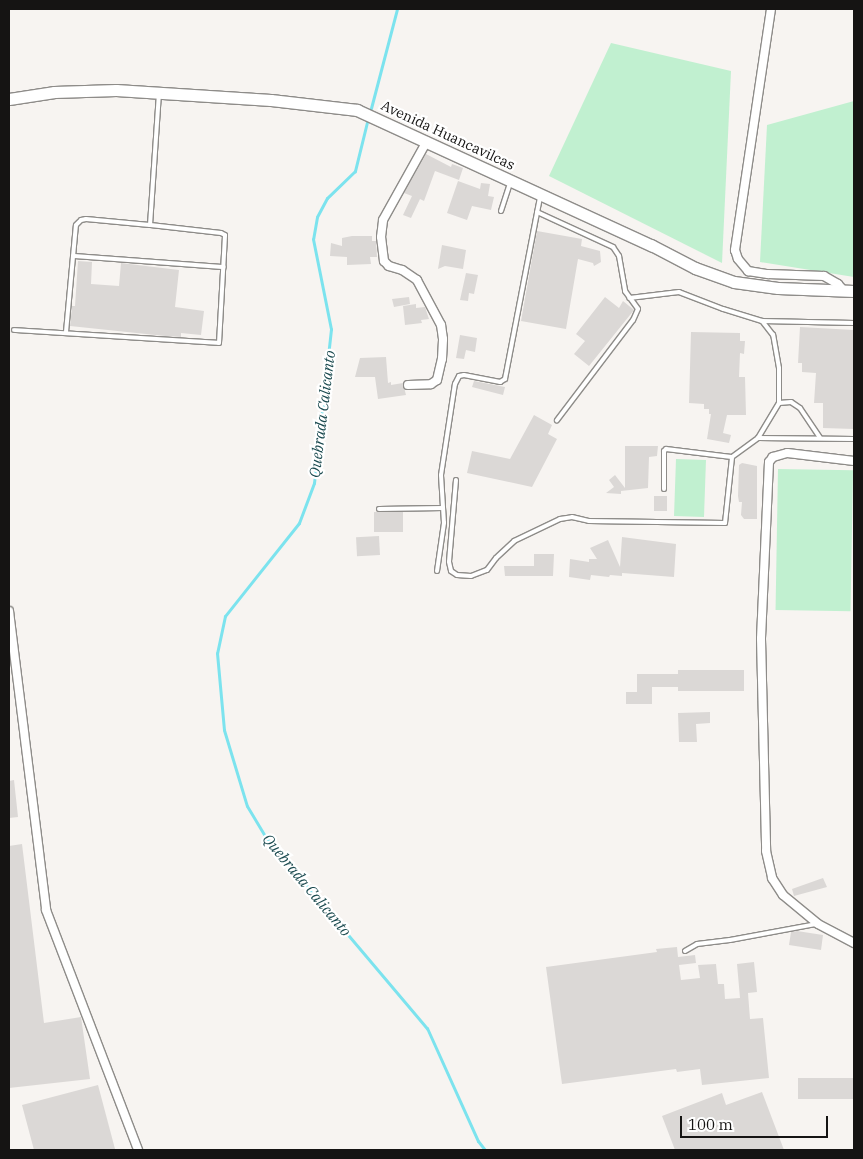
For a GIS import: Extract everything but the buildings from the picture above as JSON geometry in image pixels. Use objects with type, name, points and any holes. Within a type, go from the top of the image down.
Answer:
[{"type":"street","points":[[771,9],[735,250],[738,259],[748,271],[768,274],[824,276],[849,291]]},
{"type":"street","name":"Avenida Huancavilcas","points":[[9,99],[54,92],[116,90],[318,104],[357,110],[389,123],[651,245],[695,268],[734,282],[778,288],[849,291]]},
{"type":"street","points":[[408,385],[431,384],[437,380],[442,359],[443,339],[441,325],[417,280],[402,270],[389,266],[384,261],[380,237],[383,220],[428,141]]},
{"type":"street","points":[[854,462],[787,453],[773,457],[768,462],[761,639],[766,851],[772,878],[784,895],[818,924],[854,944]]},
{"type":"street","points":[[9,611],[46,910],[138,1150]]},
{"type":"lane","points":[[150,225],[159,92]]},
{"type":"lane","points":[[501,212],[511,180]]},
{"type":"lane","points":[[437,571],[444,523],[441,475],[456,380],[464,375],[500,382],[505,379],[541,194]]},
{"type":"lane","points":[[537,212],[613,247],[619,256],[624,286],[629,298],[636,305],[638,314],[557,420]]},
{"type":"lane","points":[[14,330],[219,343],[225,235],[223,233],[150,225],[80,220],[76,225],[66,332]]},
{"type":"lane","points":[[73,256],[224,267]]},
{"type":"lane","points":[[629,298],[680,292],[723,309],[762,321],[854,323]]},
{"type":"lane","points":[[664,489],[664,451],[666,449],[732,457],[758,438],[779,403],[778,368],[773,335],[762,321]]},
{"type":"lane","points":[[779,403],[791,402],[800,408],[820,438]]},
{"type":"lane","points":[[758,438],[854,438]]},
{"type":"lane","points":[[456,480],[449,567],[457,575],[471,576],[487,570],[496,558],[514,541],[560,519],[572,517],[589,520],[725,523],[732,457]]},
{"type":"lane","points":[[379,509],[443,508]]},
{"type":"lane","points":[[685,951],[697,944],[818,924]]},
{"type":"green space","points":[[611,43],[731,71],[722,263],[549,176]]},
{"type":"green space","points":[[854,101],[854,277],[760,262],[767,125]]},
{"type":"green space","points":[[676,459],[706,460],[704,517],[674,516]]},
{"type":"green space","points":[[778,469],[853,470],[851,611],[776,610]]},
{"type":"waterway","name":"Quebrada Calicanto","points":[[370,112],[397,9]]},
{"type":"waterway","name":"Quebrada Calicanto","points":[[368,118],[355,171],[327,198],[317,217],[313,239],[331,329],[314,483],[299,523],[225,616],[217,653],[224,730],[247,806],[267,839],[427,1028],[478,1141],[485,1150]]}]
